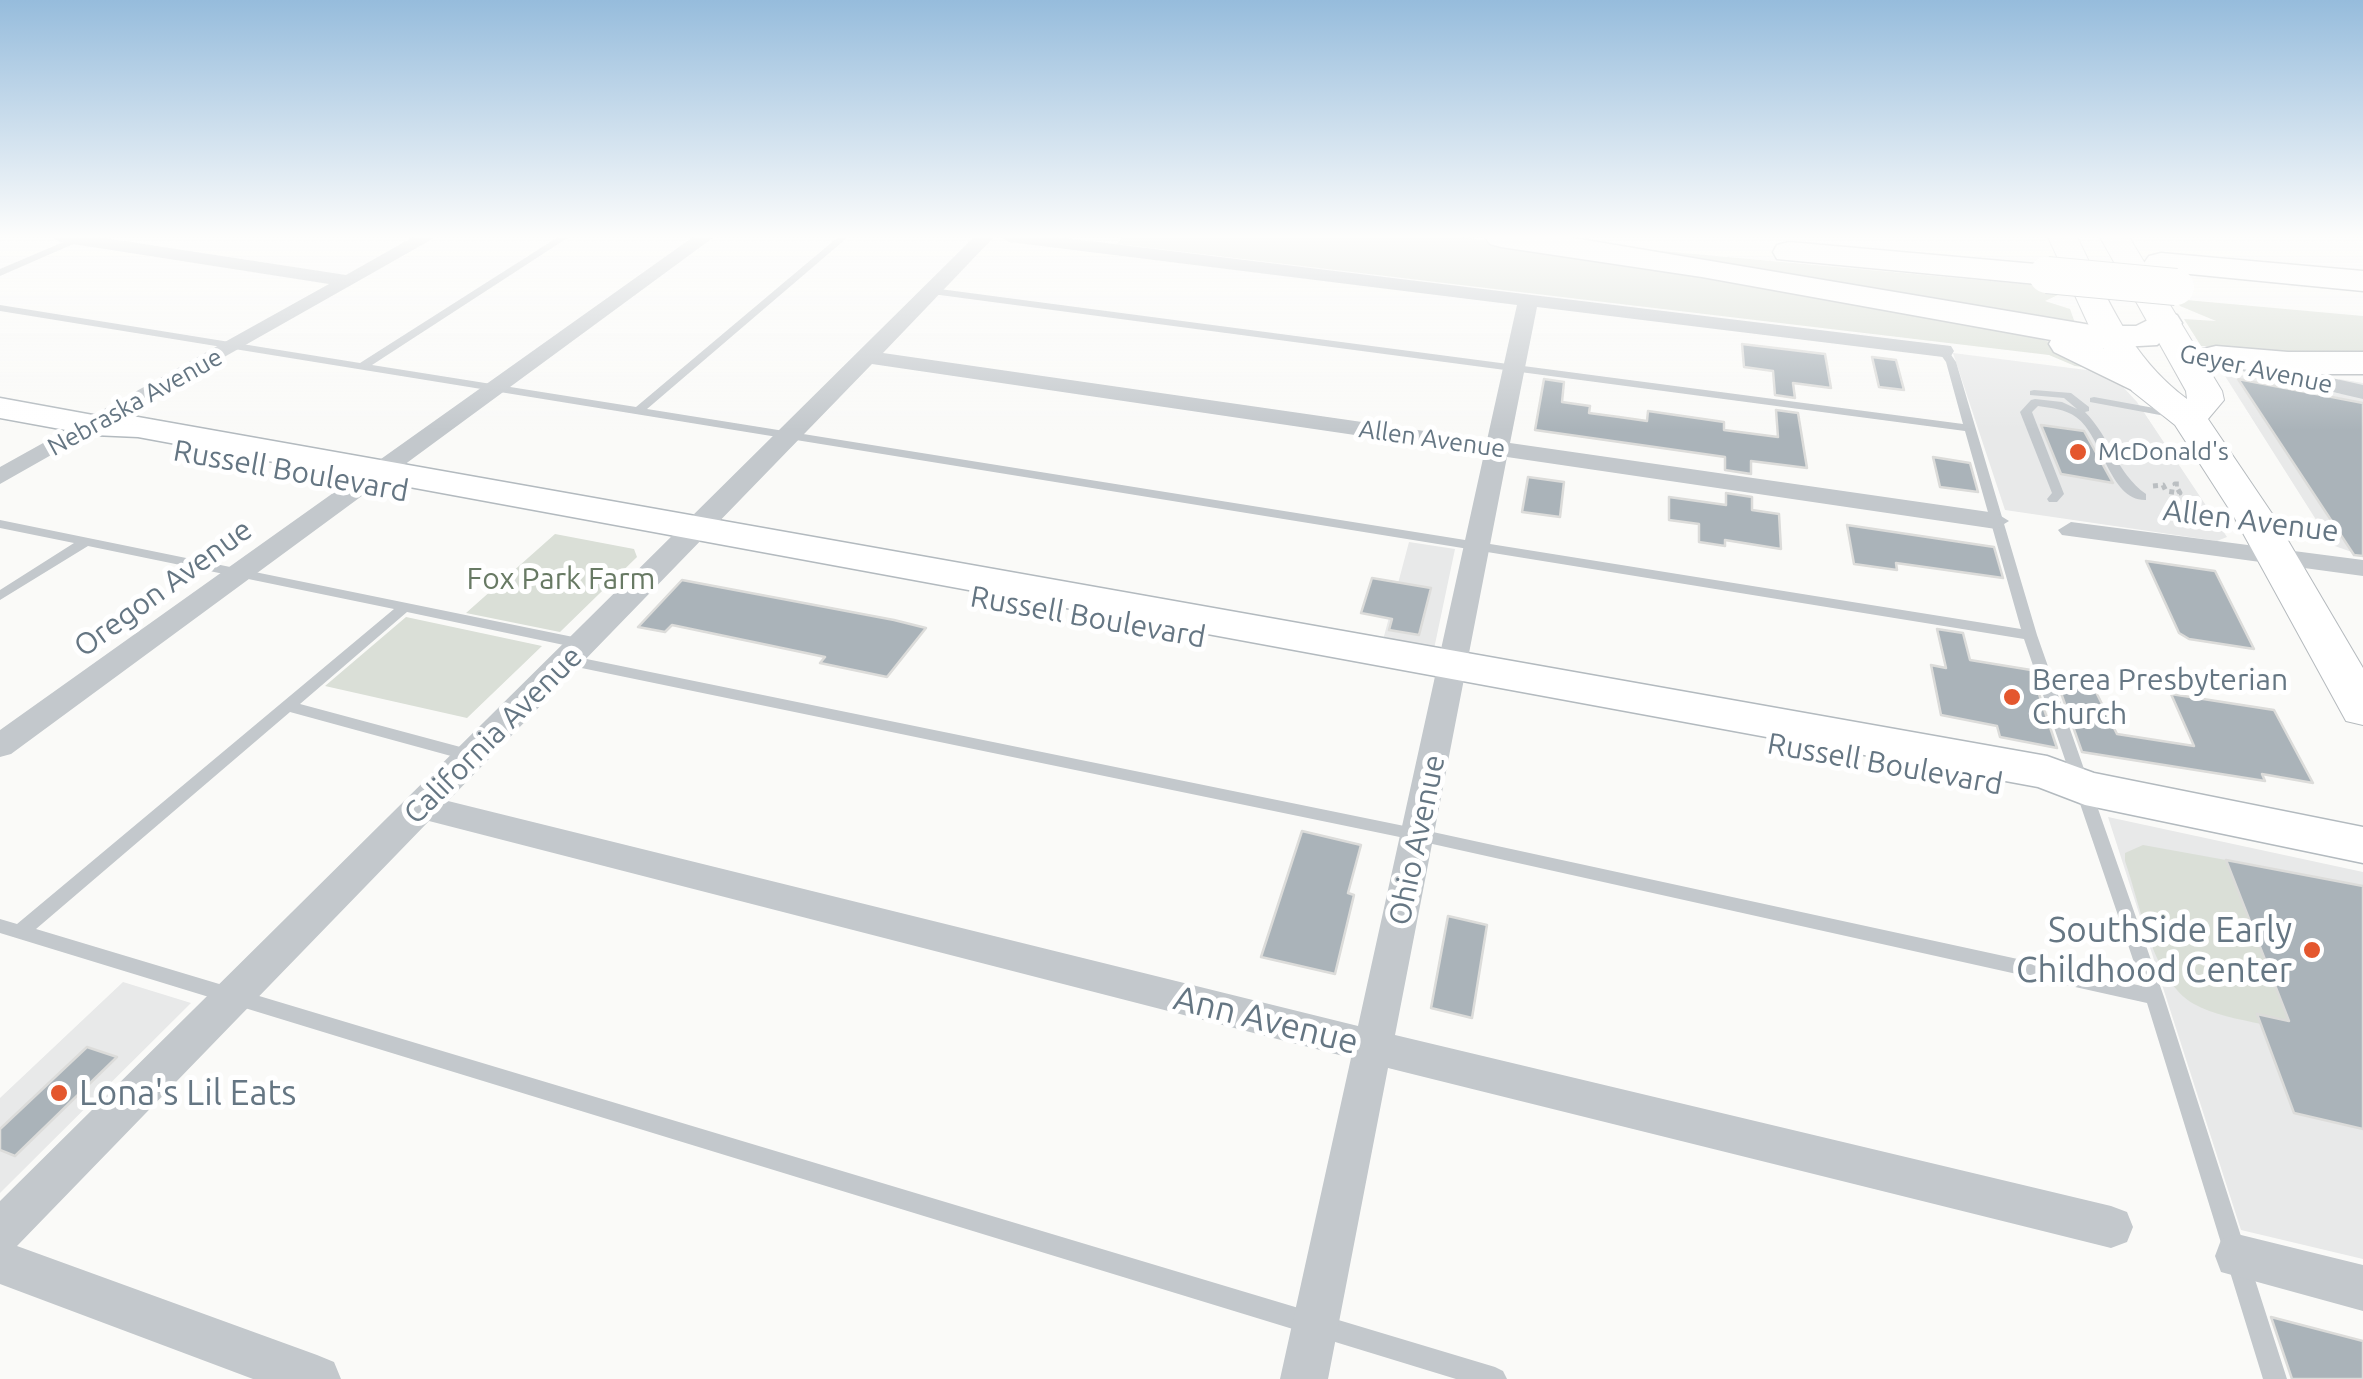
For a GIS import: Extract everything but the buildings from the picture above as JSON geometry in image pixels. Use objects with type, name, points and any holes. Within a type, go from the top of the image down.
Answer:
[{"type":"highway","points":[[1890,301],[1995,320],[2152,337],[2288,363],[2363,363]]},
{"type":"highway","points":[[1995,320],[2067,344],[2144,384]]},
{"type":"main road","points":[[2107,301],[2152,337],[2206,400],[2189,418]]},
{"type":"main road","points":[[2138,301],[2152,337],[2144,384],[2189,418],[2360,698]]},
{"type":"main road","name":"Russell Boulevard","points":[[0,408],[93,425],[118,439],[372,478],[1452,674],[2047,772],[2085,788],[2363,846]]},
{"type":"street","name":"Nebraska Avenue","points":[[0,478],[313,301]]},
{"type":"street","name":"Oregon Avenue","points":[[0,746],[616,301]]},
{"type":"street","name":"California Avenue","points":[[0,1232],[922,301]]},
{"type":"street","name":"Ohio Avenue","points":[[1304,1379],[1528,301]]},
{"type":"street","points":[[1539,301],[1943,351]]},
{"type":"street","name":"Geyer Avenue","points":[[2152,337],[2265,372],[2363,392]]},
{"type":"street","name":"Allen Avenue","points":[[868,356],[1996,521]]},
{"type":"street","name":"Allen Avenue","points":[[2071,530],[2363,568]]},
{"type":"street","name":"Ann Avenue","points":[[421,807],[1374,1047],[2111,1227]]},
{"type":"street","points":[[2237,1256],[2363,1288]]},
{"type":"street","points":[[0,1262],[317,1379]]},
{"type":"lane","points":[[362,366],[464,301]]},
{"type":"lane","points":[[638,410],[767,301]]},
{"type":"lane","points":[[1010,301],[1970,428]]},
{"type":"lane","points":[[0,308],[2030,634]]},
{"type":"lane","points":[[1943,351],[1951,362],[2030,634],[2155,997],[2276,1379]]},
{"type":"lane","points":[[2094,400],[2189,418]]},
{"type":"lane","points":[[2054,499],[2058,494],[2026,412],[2034,402],[2069,408],[2098,428],[2128,491],[2146,492]]},
{"type":"lane","points":[[0,524],[404,607],[575,652],[2155,997]]},
{"type":"lane","points":[[0,596],[85,542]]},
{"type":"lane","points":[[10,929],[404,607]]},
{"type":"lane","points":[[287,706],[472,756]]},
{"type":"lane","points":[[10,929],[1496,1379]]},
{"type":"path","points":[[2146,492],[2163,484],[2166,490],[2180,493],[2174,484],[2181,484]]},
{"type":"shaded area","points":[[1953,353],[2110,373],[2137,402],[2227,537],[2217,541],[2005,510]]},
{"type":"shaded area","points":[[2230,373],[2342,394],[2339,379],[2363,383],[2363,556],[2332,545],[2225,376]]},
{"type":"shaded area","points":[[1409,542],[1455,549],[1434,649],[1383,640]]},
{"type":"shaded area","points":[[2108,817],[2363,872],[2363,1259],[2241,1230]]},
{"type":"shaded area","points":[[123,982],[191,1003],[0,1193],[0,1098]]},
{"type":"green space","points":[[1599,301],[1839,301],[2030,336],[2053,343],[2092,368],[2075,366],[2049,355]]},
{"type":"green space","points":[[1945,301],[2046,301],[2070,309],[2075,323]]},
{"type":"green space","points":[[2177,301],[2201,301],[2363,316],[2363,351],[2314,353],[2201,346],[2184,319],[2216,321]]},
{"type":"green space","name":"Fox Park Farm","points":[[555,534],[634,549],[637,557],[560,632],[466,613]]},
{"type":"green space","points":[[406,617],[542,646],[467,718],[325,686]]},
{"type":"green space","points":[[2143,845],[2226,860],[2289,1021],[2258,1014],[2261,1024],[2226,1016],[2201,1008],[2180,993],[2158,960],[2125,861],[2125,853]]},
{"type":"place","name":"McDonald's","points":[[2078,452]]},
{"type":"place","name":"Berea Presbyterian Church","points":[[2012,697]]},
{"type":"place","name":"SouthSide Early Childhood Center","points":[[2312,950]]},
{"type":"place","name":"Lona's Lil Eats","points":[[59,1093]]}]
